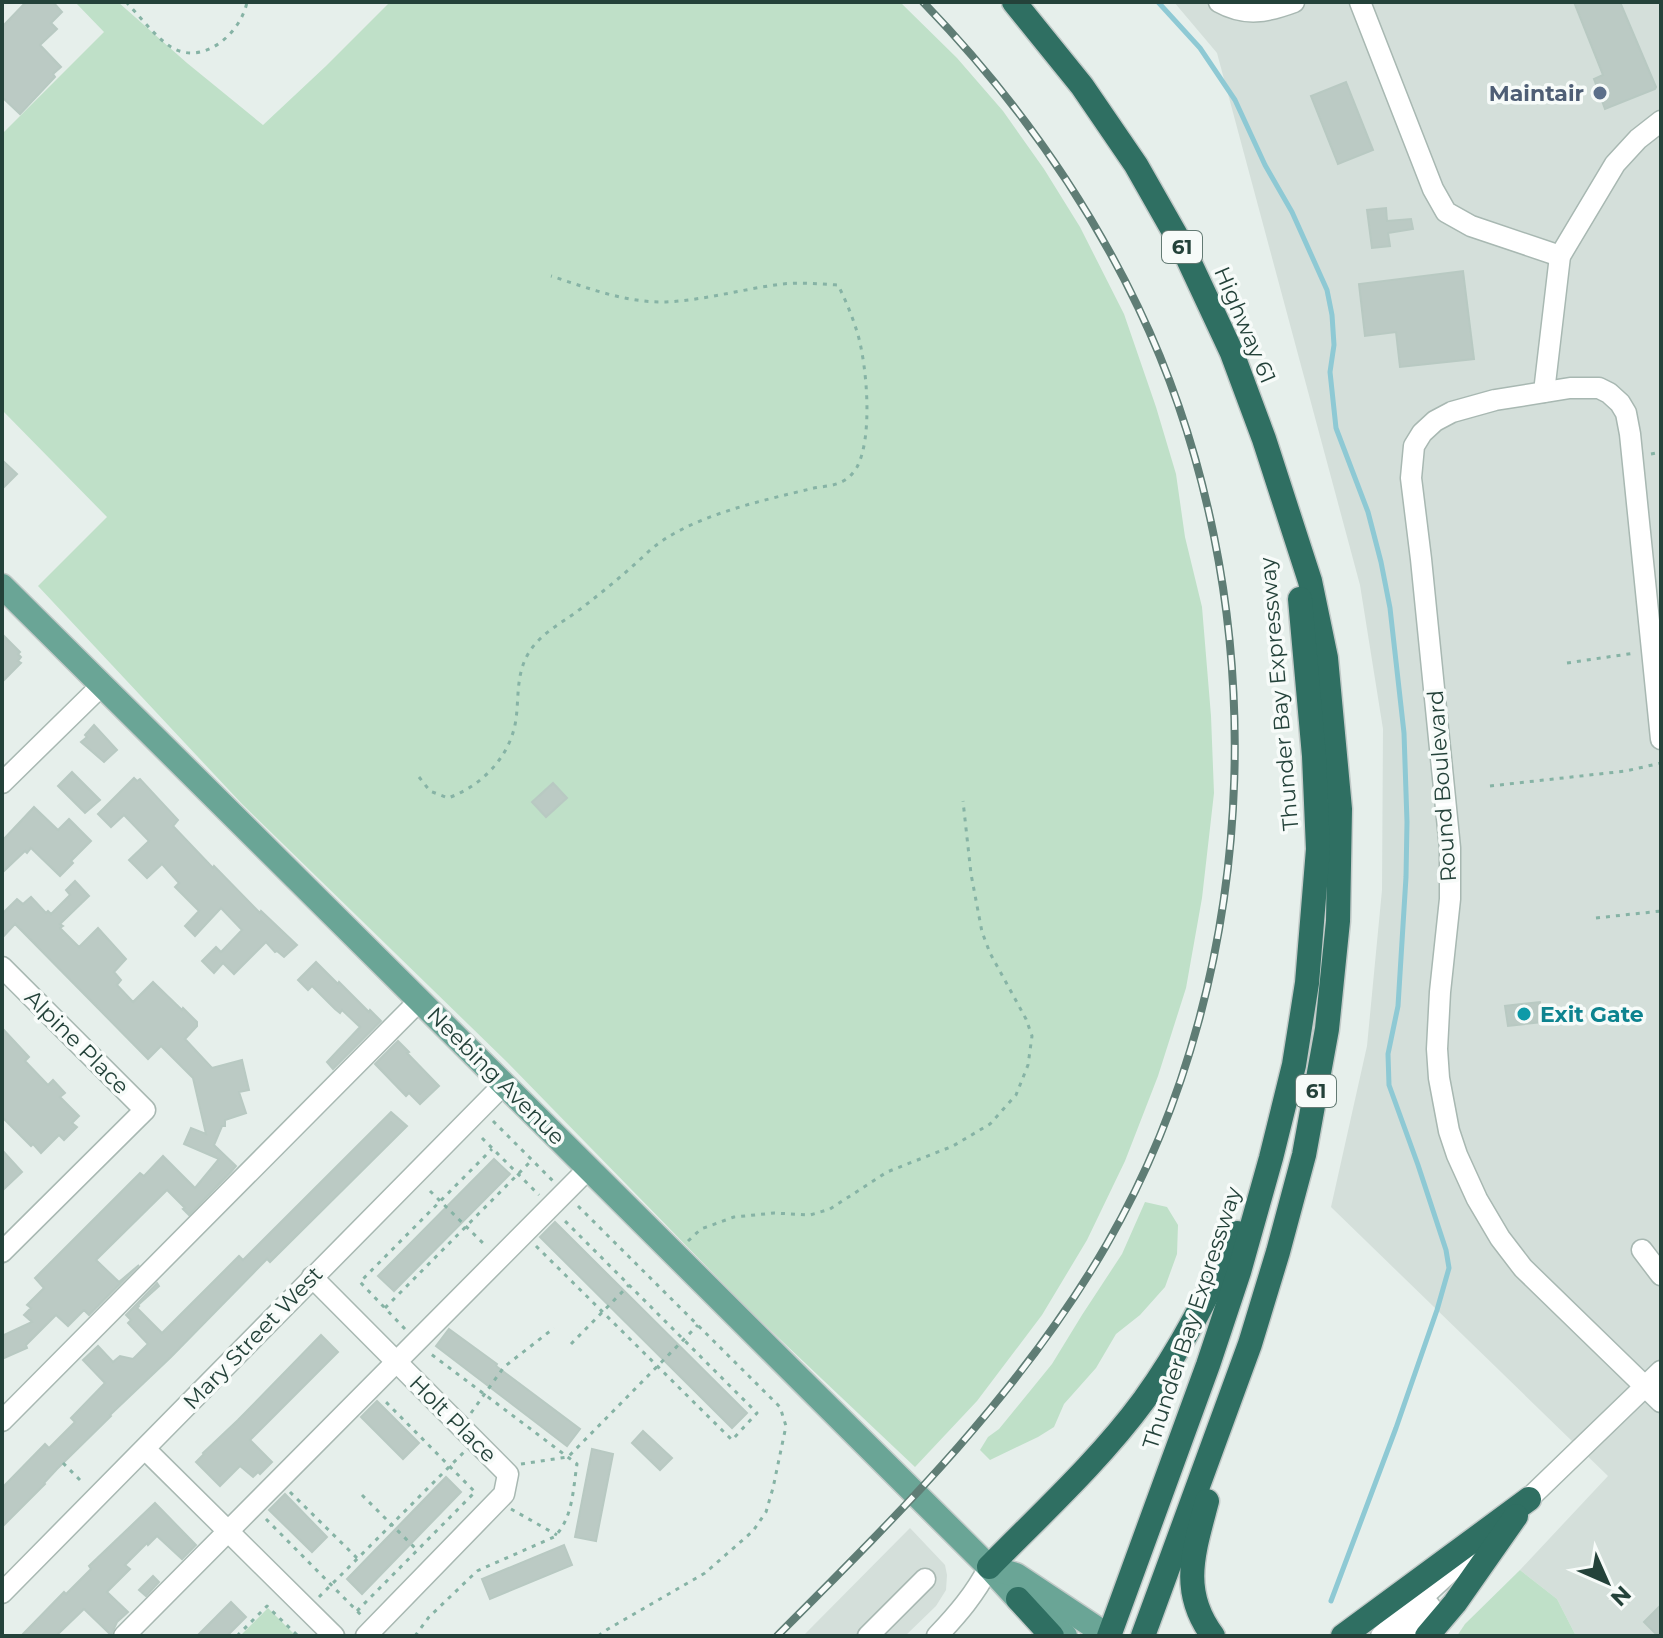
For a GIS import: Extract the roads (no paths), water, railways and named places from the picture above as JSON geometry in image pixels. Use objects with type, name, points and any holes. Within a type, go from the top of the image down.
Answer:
[{"type":"highway","name":"Highway 61","points":[[1014,2],[1082,86],[1136,165],[1182,246],[1232,353],[1291,525]]},
{"type":"highway","name":"Thunder Bay Expressway","points":[[1109,1636],[1239,1272],[1294,1065],[1305,997],[1318,849],[1313,743],[1291,525]]},
{"type":"highway","name":"Thunder Bay Expressway","points":[[1143,1636],[1250,1344],[1278,1252],[1304,1155],[1327,1029],[1338,921],[1340,809],[1326,658],[1310,581],[1291,525]]},
{"type":"highway","points":[[989,1567],[1097,1456],[1143,1402],[1180,1347],[1211,1289],[1271,1158]]},
{"type":"highway","points":[[1213,1636],[1204,1624],[1193,1596],[1194,1555],[1250,1344]]},
{"type":"highway","points":[[1343,1636],[1529,1499]]},
{"type":"highway","points":[[1427,1636],[1455,1603],[1529,1499]]},
{"type":"highway","points":[[1018,1599],[1052,1636]]},
{"type":"main road","name":"Neebing Avenue","points":[[7,600],[103,684],[1018,1599],[1065,1636]]},
{"type":"main road","name":"Neebing Avenue","points":[[989,1567],[1016,1575],[1109,1636]]},
{"type":"street","points":[[1219,2],[1232,9],[1258,13],[1294,2]]},
{"type":"street","points":[[1360,2],[1433,189],[1446,212],[1471,226],[1560,256]]},
{"type":"street","points":[[1544,392],[1560,256],[1615,164],[1638,139],[1661,121]]},
{"type":"street","name":"Round Boulevard","points":[[1661,739],[1626,413],[1609,393],[1599,388],[1570,388],[1495,400],[1452,412],[1435,421],[1414,446],[1411,478],[1450,848],[1450,899],[1437,1049],[1449,1131],[1477,1199],[1500,1238],[1523,1268],[1661,1402]]},
{"type":"street","points":[[2,783],[103,684]]},
{"type":"street","name":"Alpine Place","points":[[2,967],[145,1110],[2,1252]]},
{"type":"street","points":[[2,1421],[420,1000]]},
{"type":"street","name":"Mary Street West","points":[[2,1593],[504,1084]]},
{"type":"street","points":[[124,1636],[588,1169]]},
{"type":"street","points":[[1642,1250],[1661,1275]]},
{"type":"street","name":"Holt Place","points":[[312,1277],[508,1474],[504,1494],[370,1632]]},
{"type":"street","points":[[1381,1636],[1661,1371]]},
{"type":"street","points":[[145,1449],[334,1636]]},
{"type":"street","points":[[1403,1636],[1529,1499]]},
{"type":"street","points":[[937,1636],[978,1589],[989,1567]]},
{"type":"street","points":[[868,1636],[925,1579]]},
{"type":"waterway","points":[[1158,2],[1200,48],[1235,100],[1265,165],[1292,212],[1327,290],[1334,345],[1330,372],[1336,428],[1368,512],[1381,562],[1390,608],[1404,733],[1406,877],[1398,1006],[1388,1054],[1389,1085],[1446,1250],[1449,1268],[1396,1428],[1331,1601]]},
{"type":"railway","points":[[777,1636],[868,1545],[997,1402],[1073,1299],[1107,1244],[1160,1136],[1199,1021],[1224,901],[1234,779],[1231,657],[1214,536],[1183,419],[1138,307],[1094,224],[1015,108],[923,2]]},
{"type":"place","name":"Maintair","points":[[1600,93]]},
{"type":"place","name":"Exit Gate","points":[[1524,1014]]}]
